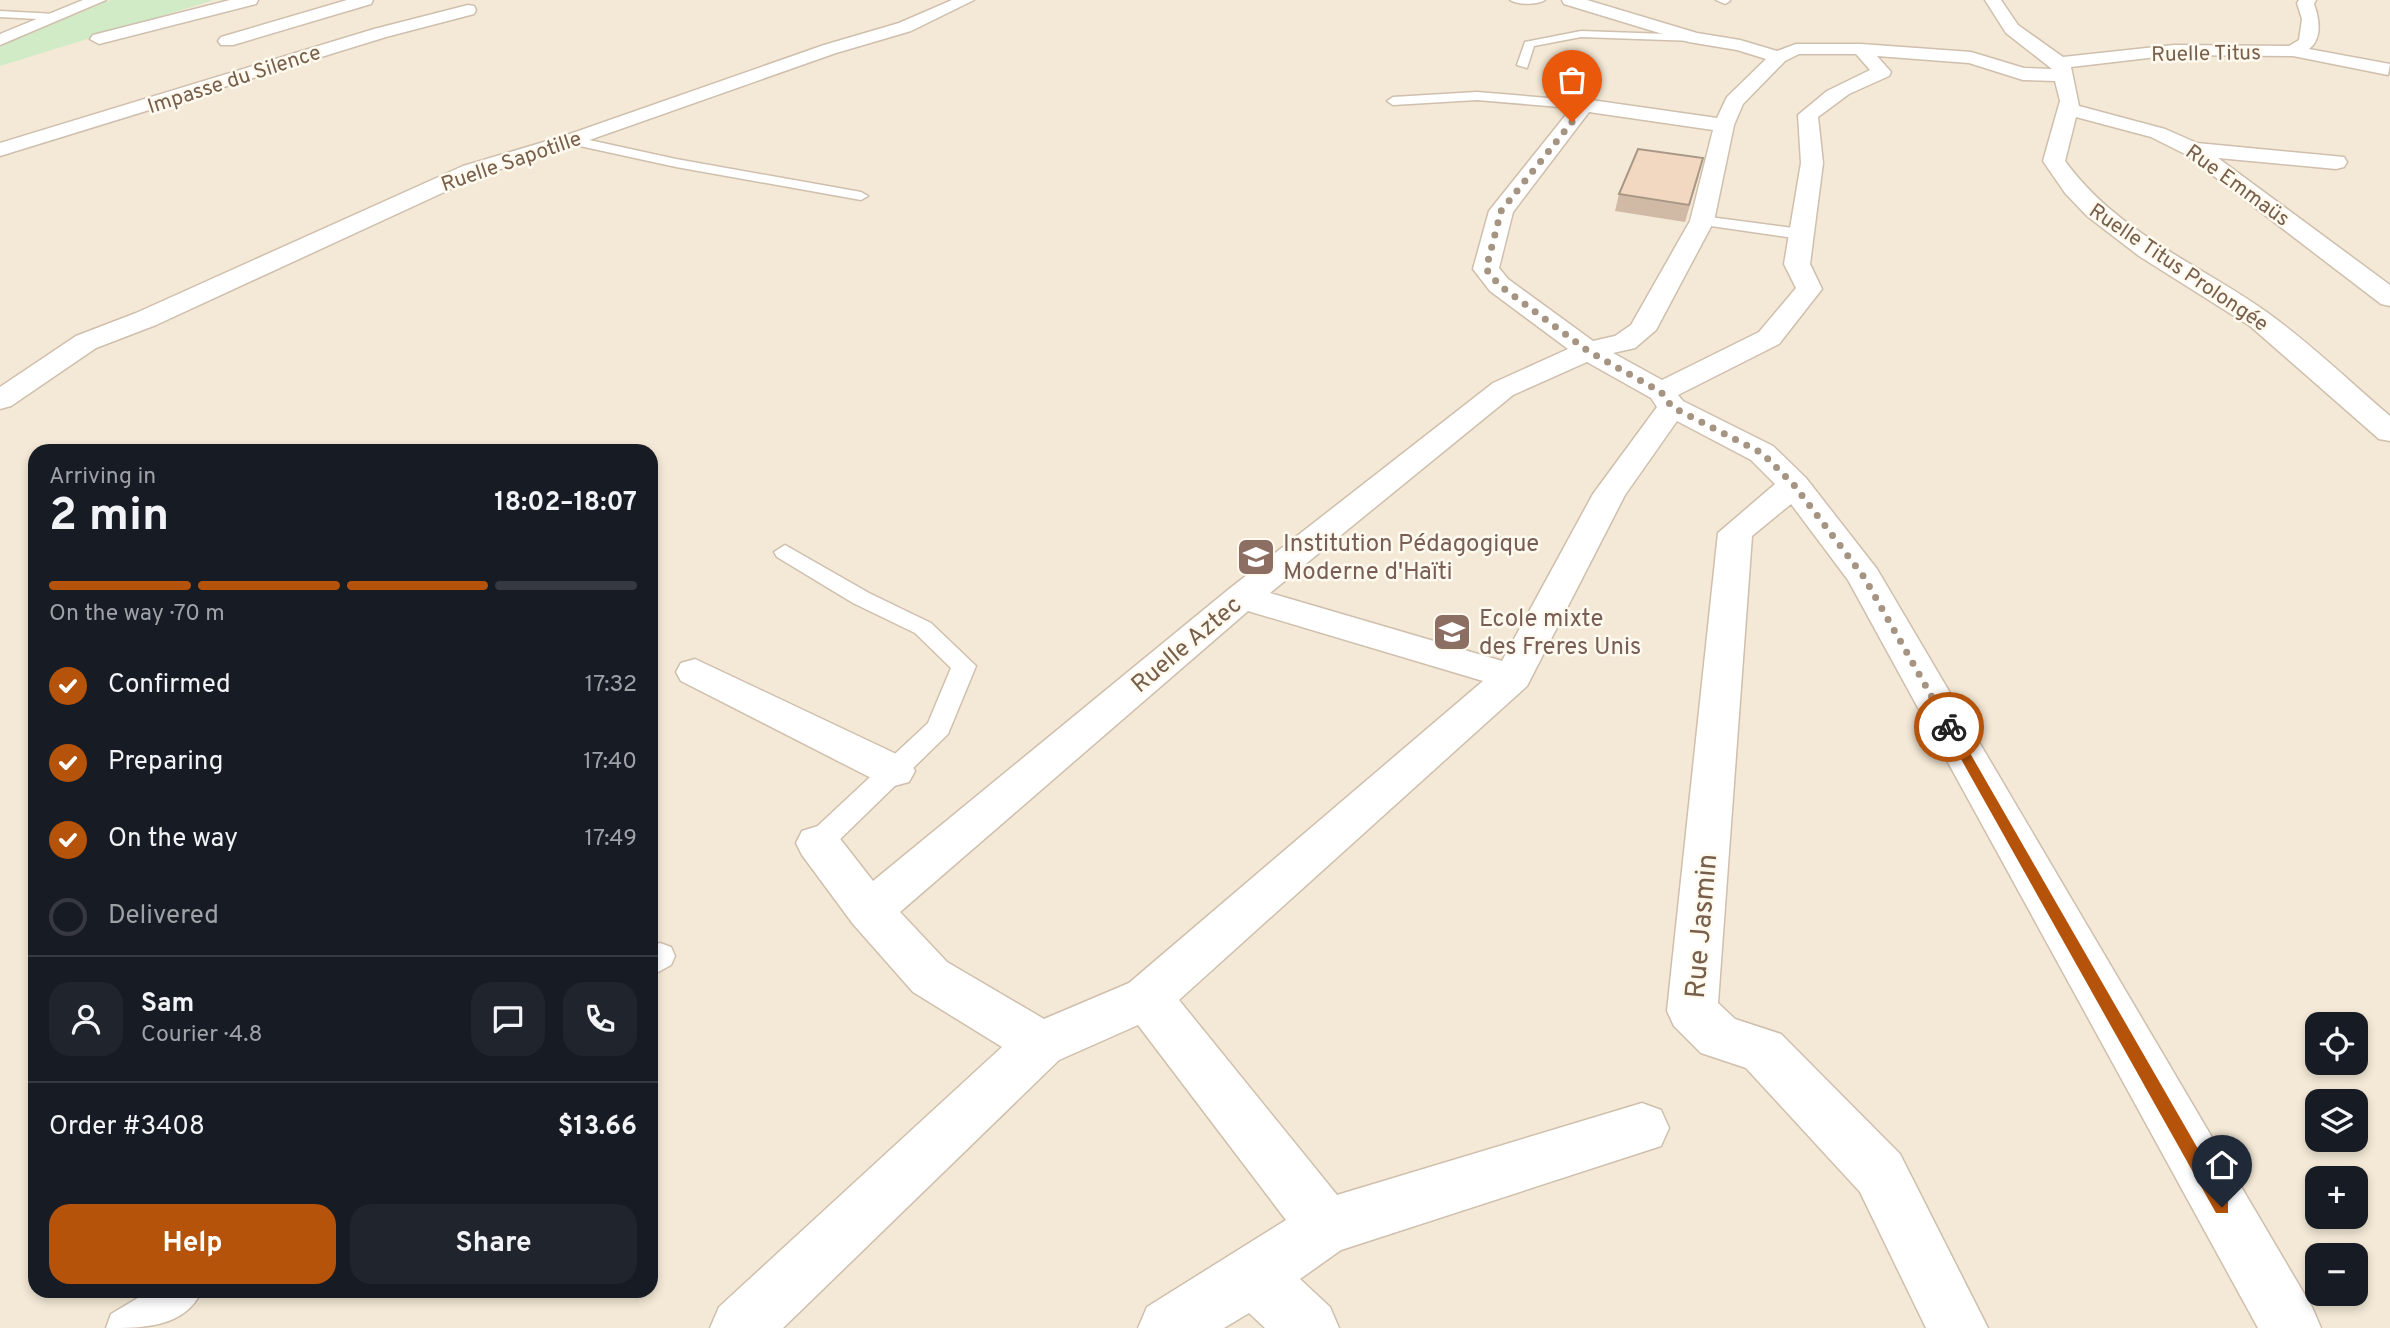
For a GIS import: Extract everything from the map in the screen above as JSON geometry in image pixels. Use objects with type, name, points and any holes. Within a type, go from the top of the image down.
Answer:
[{"type":"street","points":[[0,40],[98,0]]},
{"type":"street","points":[[99,39],[250,0]]},
{"type":"street","points":[[227,41],[365,0]]},
{"type":"street","name":"Ruelle Sapotille","points":[[0,400],[86,342],[146,319],[471,171],[905,27],[966,0]]},
{"type":"street","points":[[1570,0],[1695,38],[1740,45],[1778,57]]},
{"type":"street","points":[[1993,0],[1999,18],[2062,69]]},
{"type":"street","name":"Ruelle Titus","points":[[1778,57],[1796,49],[1949,53],[2023,74],[2174,50],[2293,51],[2307,42],[2311,19],[2305,3],[2308,0]]},
{"type":"street","name":"Impasse du Silence","points":[[0,150],[380,33],[468,10]]},
{"type":"street","points":[[740,1328],[1041,1044],[1147,998],[1513,677],[1609,494],[1666,400],[1769,338],[1809,289],[1797,264],[1812,163],[1808,116],[1829,95],[1854,81],[1882,72],[1861,49]]},
{"type":"street","points":[[2293,51],[2388,69]]},
{"type":"street","name":"Ruelle Aztec","points":[[870,911],[1242,597],[1503,389],[1588,351],[1625,342],[1642,330],[1702,221],[1724,125],[1734,102],[1778,57]]},
{"type":"street","name":"Ruelle Titus Prolongée","points":[[2062,69],[2070,101],[2054,161],[2066,183],[2088,208],[2134,242],[2207,283],[2260,321],[2390,432]]},
{"type":"street","points":[[1724,125],[1584,105],[1501,211],[1486,269],[1499,285],[1588,351],[1666,400],[1762,453],[1794,485],[1864,577],[2291,1328]]},
{"type":"street","name":"Rue Emmaüs","points":[[2068,109],[2158,133],[2193,149],[2390,298]]},
{"type":"street","points":[[2193,149],[2336,162]]},
{"type":"street","points":[[0,368],[86,342]]},
{"type":"street","name":"Rue Jasmin","points":[[1794,485],[1735,533],[1692,1011],[1719,1037],[1763,1050],[1880,1173],[1958,1328]]},
{"type":"street","points":[[1242,597],[1513,677]]},
{"type":"street","points":[[695,672],[894,771]]},
{"type":"street","points":[[818,843],[870,911],[930,977],[1041,1044]]},
{"type":"street","points":[[1147,998],[1326,1227]]},
{"type":"street","points":[[1168,1328],[1253,1277],[1326,1227],[1642,1128]]},
{"type":"street","points":[[1253,1277],[1309,1328]]},
{"type":"lane","points":[[1515,0],[1540,0]]},
{"type":"lane","points":[[0,14],[56,17]]},
{"type":"lane","points":[[1523,65],[1529,44],[1581,34],[1695,38]]},
{"type":"lane","points":[[1392,101],[1477,96],[1584,105]]},
{"type":"lane","points":[[571,140],[676,163],[861,196]]},
{"type":"lane","points":[[1702,221],[1801,234]]},
{"type":"lane","points":[[785,552],[862,598],[923,628],[964,666],[939,728],[818,843]]},
{"type":"lane","points":[[125,1328],[172,1298]]},
{"type":"shaded area","points":[[0,0],[2390,0],[2390,1328],[0,1328]]},
{"type":"green space","points":[[111,0],[214,0],[0,66],[0,46]]},
{"type":"building","points":[[1638,149],[1703,158],[1689,205],[1619,194]]},
{"type":"way so far","points":[[1572,122],[1501,211],[1490,243],[1486,269],[1499,285],[1588,351],[1661,392],[1672,407],[1762,453],[1794,485],[1864,577],[1949,727]]},
{"type":"place","name":"Institution Pédagogique Moderne d'Haïti","points":[[1256,557]]},
{"type":"place","name":"Ecole mixte des Freres Unis","points":[[1452,632]]},
{"type":"route","points":[[1949,727],[2222,1207]]}]
